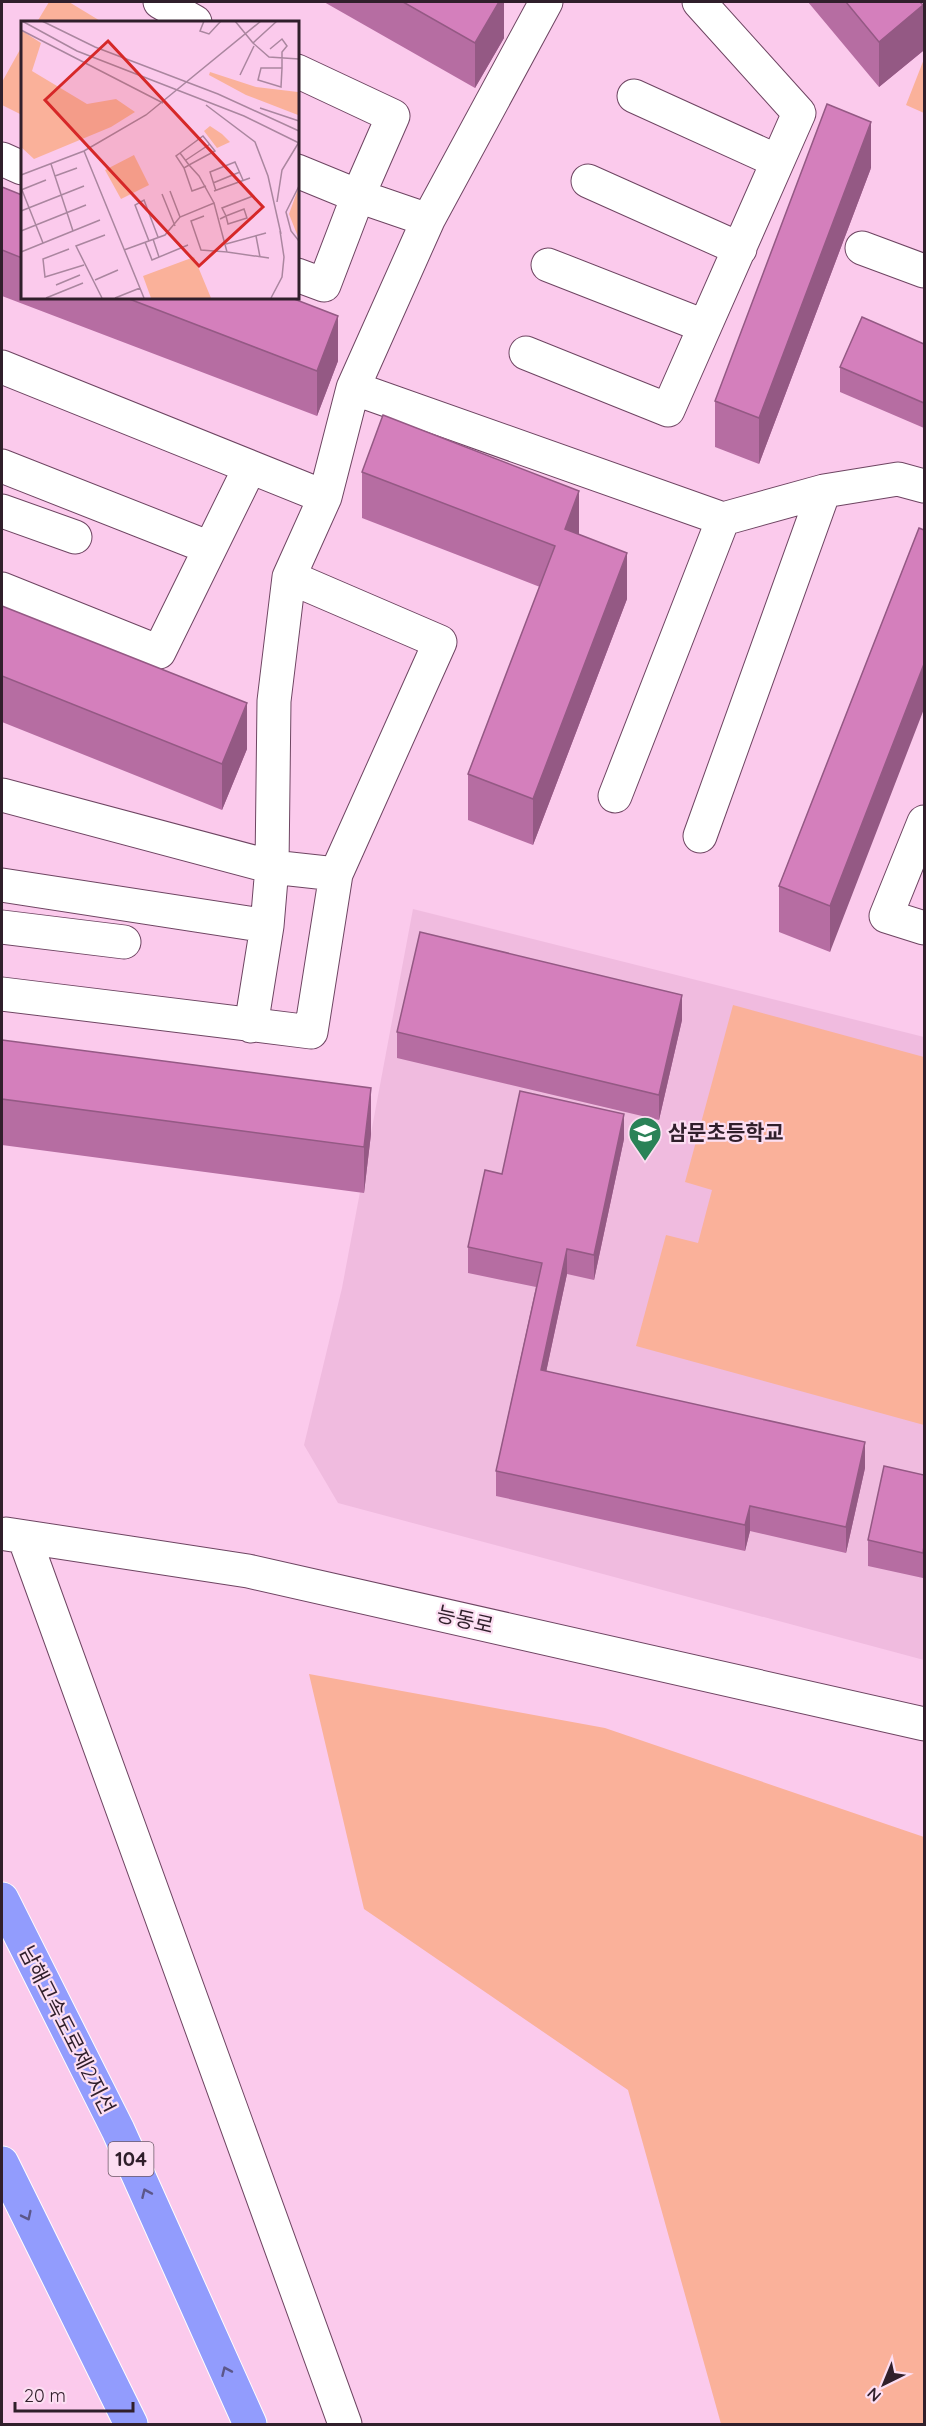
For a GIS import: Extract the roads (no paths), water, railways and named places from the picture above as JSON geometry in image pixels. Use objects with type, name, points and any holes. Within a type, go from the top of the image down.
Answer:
[{"type":"highway","name":"남해고속도로제2지선","points":[[2,1899],[118,2130],[250,2424]]},
{"type":"highway","points":[[2,2163],[131,2424]]},
{"type":"street","points":[[160,2],[193,21]]},
{"type":"street","points":[[251,1026],[267,926],[272,867],[274,702],[289,577],[325,497],[353,388],[428,220],[546,2]]},
{"type":"street","points":[[526,353],[668,410],[799,113],[699,2]]},
{"type":"street","points":[[298,71],[393,116],[358,196],[324,285],[298,275]]},
{"type":"street","points":[[634,96],[777,161]]},
{"type":"street","points":[[2,159],[21,168]]},
{"type":"street","points":[[298,171],[358,196],[428,220]]},
{"type":"street","points":[[588,181],[740,249]]},
{"type":"street","points":[[862,248],[924,271]]},
{"type":"street","points":[[548,265],[704,326]]},
{"type":"street","points":[[2,367],[325,497]]},
{"type":"street","points":[[353,388],[723,519],[824,491],[898,479],[924,486]]},
{"type":"street","points":[[2,466],[210,548]]},
{"type":"street","points":[[2,589],[159,652],[250,467]]},
{"type":"street","points":[[700,836],[824,491]]},
{"type":"street","points":[[2,511],[75,537]]},
{"type":"street","points":[[615,796],[723,519]]},
{"type":"street","points":[[2,994],[310,1032],[336,874],[440,642],[289,577]]},
{"type":"street","points":[[2,795],[272,867],[336,874]]},
{"type":"street","points":[[924,822],[886,916],[924,928]]},
{"type":"street","points":[[2,885],[267,926]]},
{"type":"street","points":[[2,927],[124,942]]},
{"type":"street","points":[[13,1535],[345,2424]]},
{"type":"street","name":"능동로","points":[[13,1535],[248,1571],[924,1724]]},
{"type":"place","name":"삼문초등학교","points":[[645,1162]]}]
